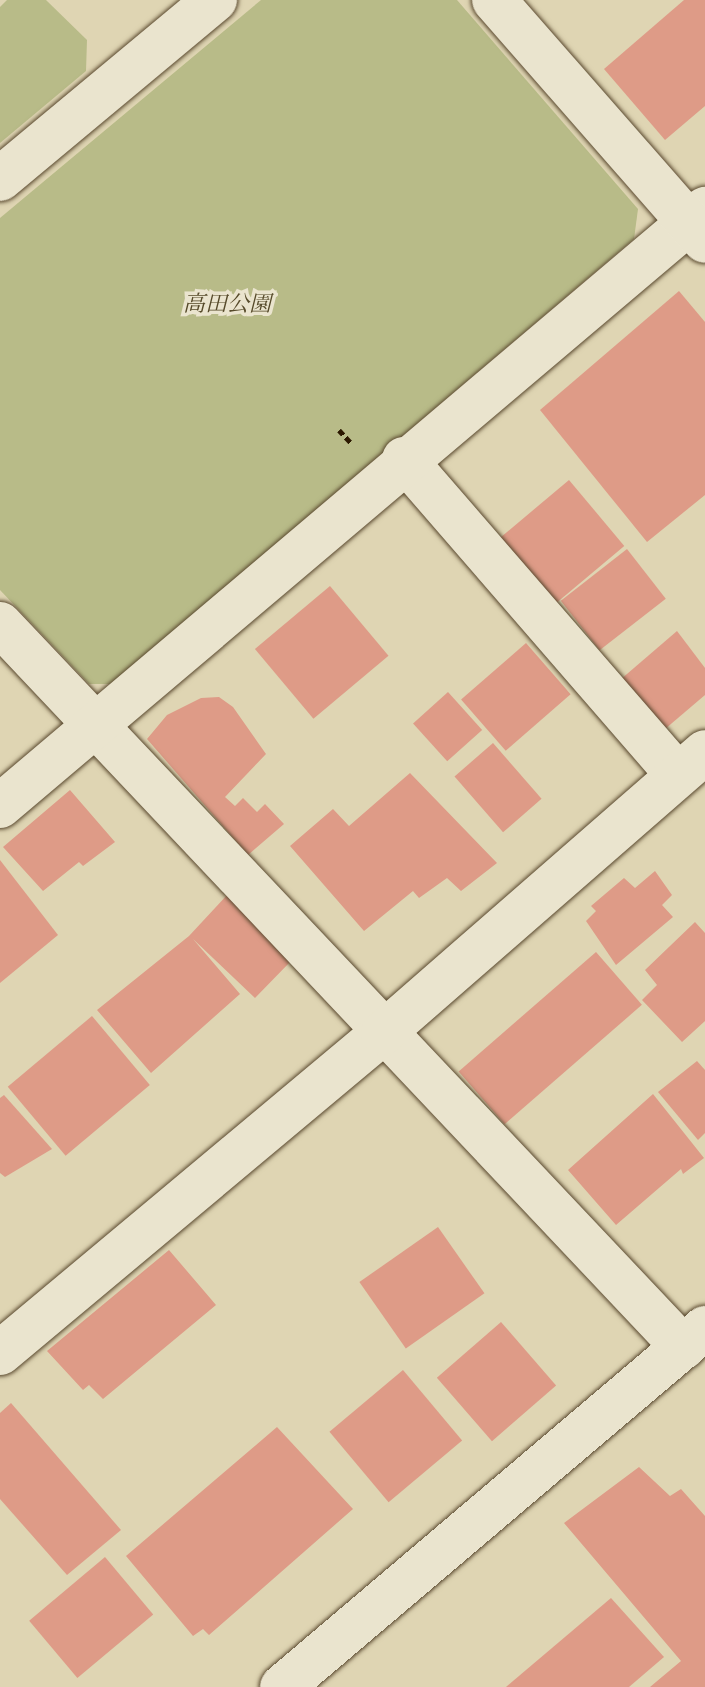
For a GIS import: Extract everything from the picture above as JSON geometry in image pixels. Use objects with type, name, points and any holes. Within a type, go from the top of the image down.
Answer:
[{"type":"street","points":[[0,179],[215,0]]},
{"type":"street","points":[[0,806],[404,459],[700,224],[494,0]]},
{"type":"street","points":[[0,1353],[383,1033],[691,764],[404,459]]},
{"type":"street","points":[[0,624],[383,1033],[694,1337],[282,1687]]},
{"type":"green space","points":[[7,0],[46,0],[87,40],[86,71],[0,143],[0,7]]},
{"type":"green space","name":"高田公園","points":[[261,0],[457,0],[638,209],[634,239],[111,684],[89,684],[0,590],[0,218]]},
{"type":"building","points":[[684,0],[705,0],[705,106],[665,140],[604,69]]},
{"type":"building","points":[[679,291],[705,322],[705,495],[647,542],[540,410]]},
{"type":"building","points":[[569,480],[624,546],[548,610],[492,544]]},
{"type":"building","points":[[627,549],[666,599],[600,650],[561,601]]},
{"type":"building","points":[[330,586],[388,656],[313,719],[255,649]]},
{"type":"building","points":[[677,631],[705,668],[705,695],[658,735],[613,686]]},
{"type":"building","points":[[526,643],[571,694],[506,751],[461,699]]},
{"type":"building","points":[[448,692],[482,730],[447,761],[413,723]]},
{"type":"building","points":[[219,697],[233,707],[266,754],[225,797],[235,806],[243,798],[257,812],[265,804],[284,824],[248,855],[147,739],[167,715],[201,698]]},
{"type":"building","points":[[493,743],[542,799],[503,832],[455,776]]},
{"type":"building","points":[[410,773],[497,863],[461,891],[447,878],[419,898],[413,891],[364,931],[290,846],[333,809],[349,826]]},
{"type":"building","points":[[70,790],[115,842],[83,866],[79,862],[43,891],[3,847]]},
{"type":"building","points":[[0,860],[58,935],[0,983]]},
{"type":"building","points":[[655,871],[672,895],[662,905],[673,917],[616,965],[586,921],[596,911],[591,906],[624,878],[635,888]]},
{"type":"building","points":[[228,894],[291,961],[255,998],[193,939],[240,994],[151,1073],[97,1010],[189,936]]},
{"type":"building","points":[[695,922],[705,933],[705,1021],[682,1042],[642,1000],[657,985],[645,970]]},
{"type":"building","points":[[596,952],[642,1005],[505,1124],[459,1071]]},
{"type":"building","points":[[92,1016],[150,1085],[66,1156],[8,1087]]},
{"type":"building","points":[[697,1061],[705,1070],[705,1133],[698,1140],[658,1092]]},
{"type":"building","points":[[653,1094],[704,1158],[683,1174],[681,1169],[616,1225],[568,1170]]},
{"type":"building","points":[[4,1095],[52,1149],[5,1177],[0,1173],[0,1098]]},
{"type":"building","points":[[438,1227],[484,1293],[406,1348],[359,1282]]},
{"type":"building","points":[[169,1250],[216,1305],[103,1399],[89,1385],[83,1390],[47,1351]]},
{"type":"building","points":[[501,1322],[556,1385],[492,1441],[437,1378]]},
{"type":"building","points":[[403,1370],[462,1440],[389,1502],[329,1432]]},
{"type":"building","points":[[11,1403],[121,1530],[67,1575],[0,1499],[0,1413]]},
{"type":"building","points":[[277,1427],[353,1509],[209,1635],[203,1629],[193,1636],[126,1556]]},
{"type":"building","points":[[639,1467],[670,1496],[681,1489],[705,1516],[705,1687],[650,1687],[681,1661],[564,1523]]},
{"type":"building","points":[[105,1557],[153,1614],[77,1678],[29,1621]]},
{"type":"building","points":[[611,1598],[664,1657],[629,1687],[506,1687]]}]
